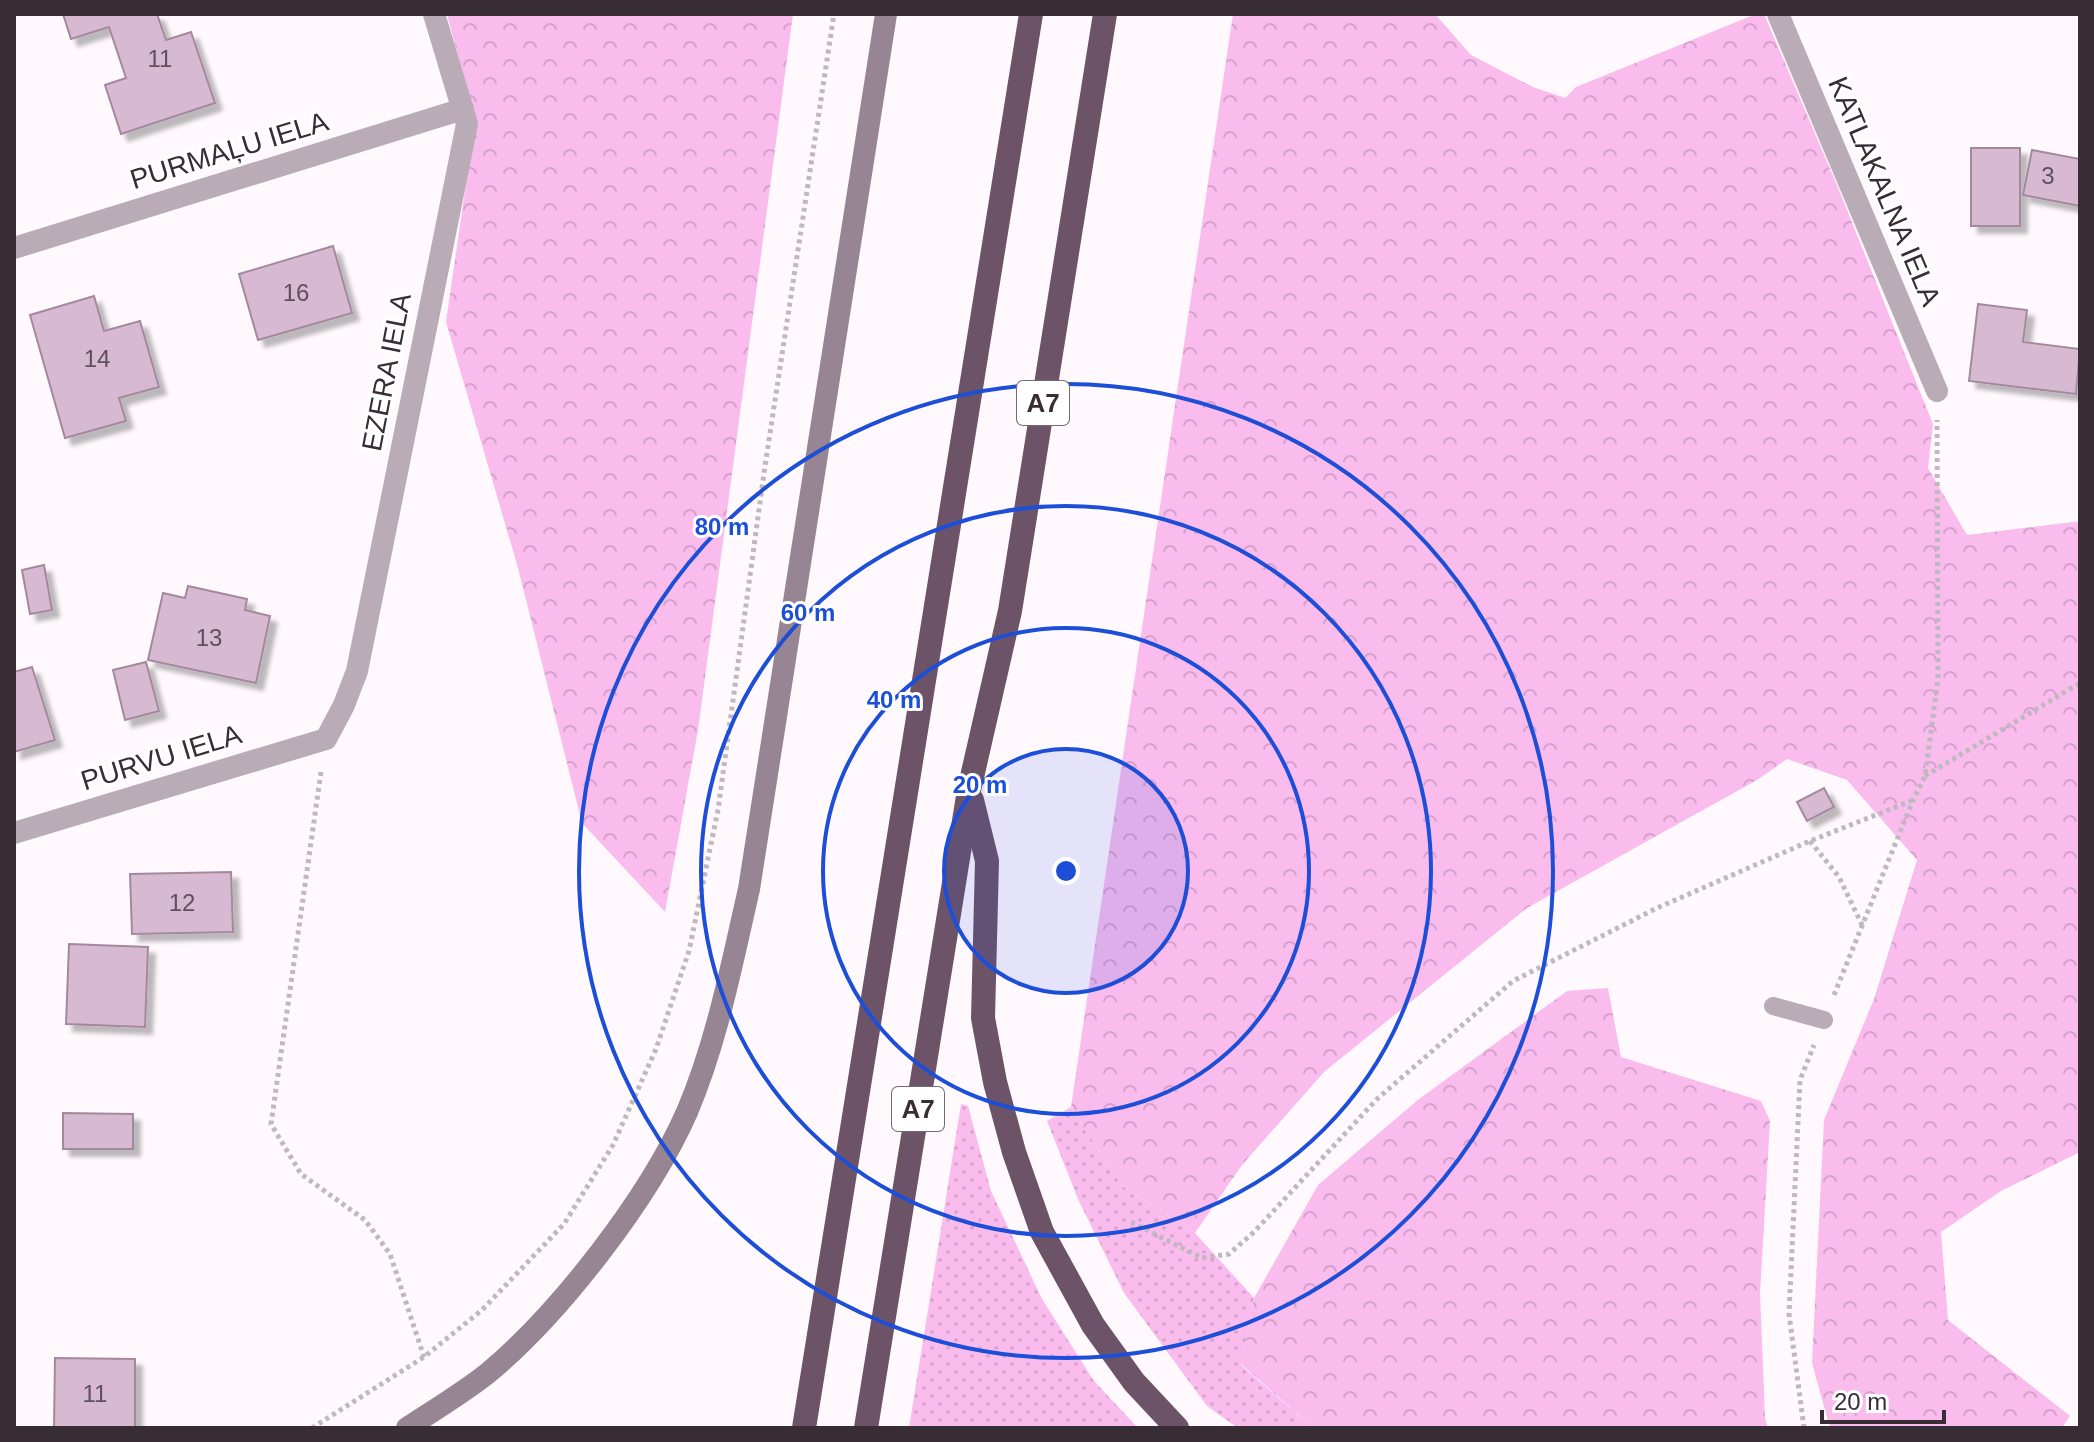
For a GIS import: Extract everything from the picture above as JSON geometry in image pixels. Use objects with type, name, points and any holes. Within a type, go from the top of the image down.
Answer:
[{"type":"highway","name":"A7","points":[[804,1428],[1031,14]]},
{"type":"highway","name":"A7","points":[[866,1428],[969,790],[1010,611],[1105,14]]},
{"type":"highway","points":[[969,790],[987,861],[983,1018],[995,1082],[1014,1152],[1042,1232],[1093,1325],[1134,1382],[1177,1428]]},
{"type":"main road","points":[[407,1428],[488,1373],[551,1312],[648,1183],[687,1112],[727,987],[749,889],[886,14]]},
{"type":"street","name":"EZERA IELA","points":[[326,739],[357,671],[467,124],[434,14]]},
{"type":"street","name":"KATLAKALNA IELA","points":[[1778,14],[1937,391]]},
{"type":"street","name":"PURMAĻU IELA","points":[[14,248],[463,109]]},
{"type":"street","name":"PURVU IELA","points":[[14,833],[326,739]]},
{"type":"lane","points":[[1773,1006],[1824,1020]]},
{"type":"path","points":[[312,1428],[424,1357],[482,1310],[564,1224],[613,1145],[656,1049],[689,951],[718,810],[765,466],[834,14]]},
{"type":"path","points":[[1804,1428],[1789,1314],[1800,1080],[1925,776],[1938,679],[1937,391]]},
{"type":"path","points":[[1925,776],[2080,683]]},
{"type":"path","points":[[326,739],[271,1124],[301,1174],[365,1220],[390,1254],[424,1357]]},
{"type":"path","points":[[1131,1222],[1202,1258],[1229,1254],[1254,1232],[1377,1099],[1513,981],[1657,908],[1913,800]]},
{"type":"path","points":[[1810,841],[1839,877],[1862,925]]},
{"type":"green space","points":[[447,14],[793,14],[698,730],[665,912],[582,823],[518,568],[446,322],[475,122]]},
{"type":"green space","points":[[1233,14],[1435,14],[1471,55],[1533,87],[1565,98],[1576,87],[1756,14],[1764,14],[1933,424],[1928,468],[1967,535],[2080,521],[2080,1152],[2001,1191],[1941,1232],[1948,1320],[2070,1416],[2062,1428],[1830,1428],[1812,1363],[1824,1120],[1874,999],[1917,860],[1847,780],[1787,759],[1757,780],[1527,908],[1324,1072],[1242,1165],[1195,1233],[1122,1186],[1071,1107]]},
{"type":"green space","points":[[1608,988],[1621,1057],[1761,1101],[1770,1121],[1760,1293],[1765,1418],[1768,1428],[1313,1428],[1241,1364],[1254,1298],[1318,1185],[1419,1099],[1567,991]]},
{"type":"green space","points":[[961,1104],[968,1106],[991,1191],[1042,1299],[1094,1381],[1138,1428],[909,1428]]},
{"type":"green space","points":[[1071,1107],[1122,1186],[1195,1233],[1254,1298],[1241,1365],[1313,1428],[1238,1428],[1207,1406],[1124,1293],[1078,1199],[1047,1121]]},
{"type":"building","points":[[63,14],[157,14],[166,40],[191,32],[215,103],[121,134],[105,85],[126,78],[109,27],[71,39]]},
{"type":"building","points":[[1971,148],[2020,148],[2020,226],[1971,226]]},
{"type":"building","points":[[2032,150],[2080,159],[2080,206],[2023,195]]},
{"type":"building","points":[[333,246],[352,313],[258,340],[239,274]]},
{"type":"building","points":[[94,296],[104,331],[140,321],[159,387],[119,398],[126,421],[65,438],[30,315]]},
{"type":"building","points":[[1978,304],[2027,310],[2023,342],[2080,349],[2076,394],[1969,381]]},
{"type":"building","points":[[44,565],[52,610],[30,614],[22,570]]},
{"type":"building","points":[[188,586],[247,599],[245,610],[270,616],[256,683],[148,660],[163,593],[185,598]]},
{"type":"building","points":[[146,662],[159,711],[125,720],[113,670]]},
{"type":"building","points":[[32,667],[55,740],[14,752],[14,672]]},
{"type":"building","points":[[1824,788],[1834,807],[1807,821],[1797,802]]},
{"type":"building","points":[[231,872],[233,932],[132,934],[130,874]]},
{"type":"building","points":[[69,944],[148,947],[145,1027],[66,1024]]},
{"type":"building","points":[[63,1113],[133,1114],[133,1149],[63,1149]]},
{"type":"building","points":[[55,1358],[135,1359],[135,1428],[54,1428]]}]
